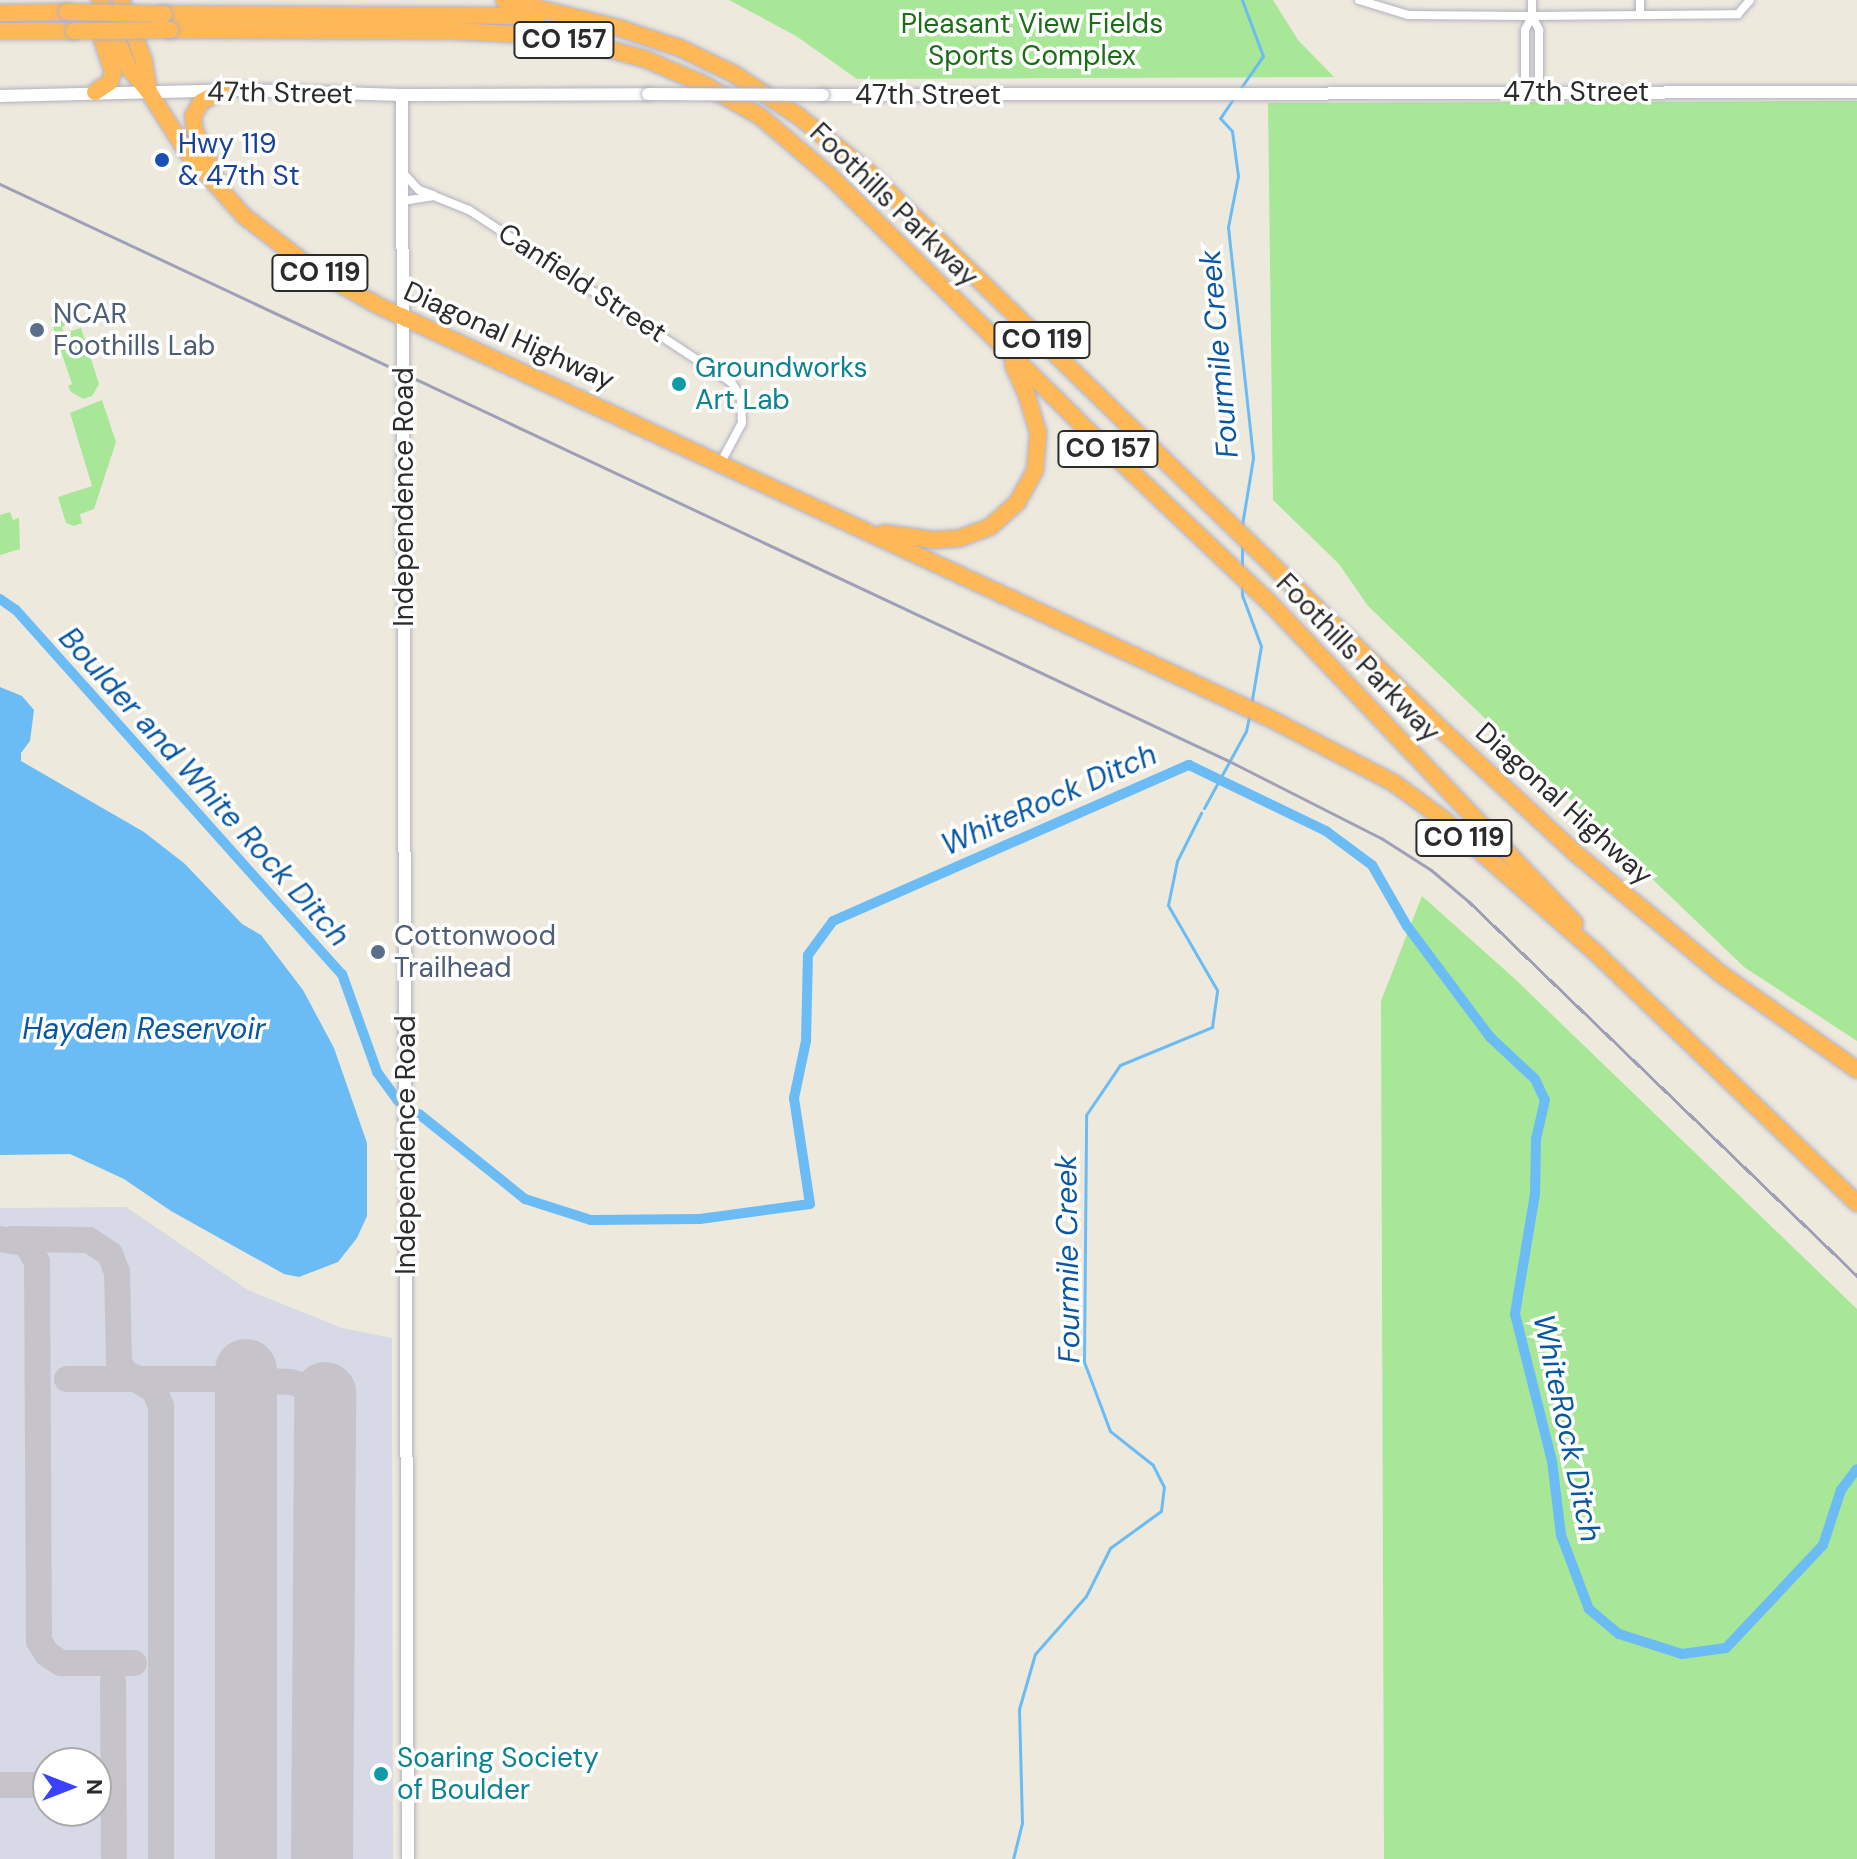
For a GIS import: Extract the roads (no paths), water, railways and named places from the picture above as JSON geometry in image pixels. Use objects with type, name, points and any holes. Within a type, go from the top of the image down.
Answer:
[{"type":"highway","points":[[89,0],[113,73],[110,82],[95,92]]},
{"type":"highway","name":"Diagonal Highway","points":[[100,0],[129,68],[149,92],[186,151],[219,191],[258,229],[309,266],[404,317],[863,529]]},
{"type":"highway","name":"Diagonal Highway","points":[[121,0],[144,61],[149,92]]},
{"type":"highway","name":"CO 119","points":[[504,0],[590,21]]},
{"type":"highway","name":"Foothills Parkway","points":[[0,13],[67,12],[167,22],[531,35],[618,51],[674,70],[751,111],[800,148],[1002,347],[1270,603],[1497,837],[1635,989]]},
{"type":"highway","name":"Foothills Parkway","points":[[0,31],[74,31],[167,22],[514,14],[590,21]]},
{"type":"highway","name":"Diagonal Highway","points":[[590,21],[650,37],[708,60],[797,115],[865,169],[1269,562],[1574,852],[1721,974],[1857,1070]]},
{"type":"highway","points":[[219,191],[217,177],[195,131],[193,116],[201,102],[223,90]]},
{"type":"highway","points":[[863,529],[934,540],[960,538],[990,527],[1017,503],[1035,470],[1038,432],[1027,395],[1002,347]]},
{"type":"highway","name":"CO 119","points":[[863,529],[1271,719],[1363,766],[1419,801],[1635,989],[1857,1203]]},
{"type":"street","points":[[1359,0],[1408,15],[1727,14],[1748,4]]},
{"type":"street","points":[[1532,0],[1532,16],[1539,30],[1539,92]]},
{"type":"street","points":[[1640,0],[1640,15]]},
{"type":"street","points":[[1525,92],[1525,30],[1532,16]]},
{"type":"street","name":"47th Street","points":[[0,96],[223,90],[402,95],[1857,92]]},
{"type":"street","name":"Independence Road","points":[[402,95],[408,1859]]},
{"type":"street","name":"Canfield Street","points":[[403,173],[419,190],[469,210],[731,382],[741,397],[742,423],[721,462]]},
{"type":"street","points":[[403,201],[434,196]]},
{"type":"water","name":"Hayden Reservoir","points":[[0,687],[22,696],[34,710],[30,741],[21,753],[21,761],[144,832],[185,864],[242,924],[261,935],[303,990],[334,1048],[367,1143],[367,1216],[357,1238],[338,1262],[299,1277],[284,1274],[171,1211],[124,1179],[70,1154],[0,1155]]},
{"type":"waterway","name":"Fourmile Creek","points":[[1240,89],[1263,56],[1242,0]]},
{"type":"waterway","name":"Fourmile Creek","points":[[1233,99],[1220,118],[1232,131],[1238,176],[1228,227],[1253,458],[1242,525]]},
{"type":"waterway","name":"Fourmile Creek","points":[[1242,545],[1242,569]]},
{"type":"waterway","name":"Fourmile Creek","points":[[1242,585],[1242,595],[1261,646],[1251,705]]},
{"type":"waterway","name":"Boulder and White Rock Ditch","points":[[0,599],[16,610],[342,974],[377,1072],[399,1102]]},
{"type":"waterway","name":"Fourmile Creek","points":[[1204,808],[1246,731],[1249,717]]},
{"type":"waterway","name":"WhiteRock Ditch","points":[[419,1114],[525,1199],[591,1220],[700,1219],[810,1204],[794,1098],[806,1041],[808,955],[833,921],[1189,765],[1326,831],[1372,865],[1407,926],[1490,1037],[1535,1079],[1545,1100],[1536,1138],[1535,1194],[1515,1314],[1552,1461],[1561,1535],[1589,1609],[1619,1634],[1682,1654],[1726,1648],[1823,1545],[1841,1490],[1857,1469]]},
{"type":"waterway","name":"Fourmile Creek","points":[[1013,1859],[1022,1823],[1019,1709],[1035,1654],[1086,1596],[1110,1548],[1161,1511],[1164,1487],[1153,1465],[1110,1431],[1084,1362],[1086,1115],[1120,1065],[1212,1027],[1217,990],[1168,905],[1177,861],[1201,813]]},
{"type":"railway","points":[[0,184],[1227,760],[1381,838],[1431,870],[1469,902],[1857,1276]]},
{"type":"place","name":"Hwy 119 & 47th St","points":[[162,160]]},
{"type":"place","name":"NCAR Foothills Lab","points":[[37,330]]},
{"type":"place","name":"Groundworks Art Lab","points":[[679,384]]},
{"type":"place","name":"Cottonwood Trailhead","points":[[378,952]]},
{"type":"place","name":"Soaring Society of Boulder","points":[[381,1774]]},
{"type":"park label","name":"Pleasant View Fields Sports Complex","points":[[1032,40]]}]
